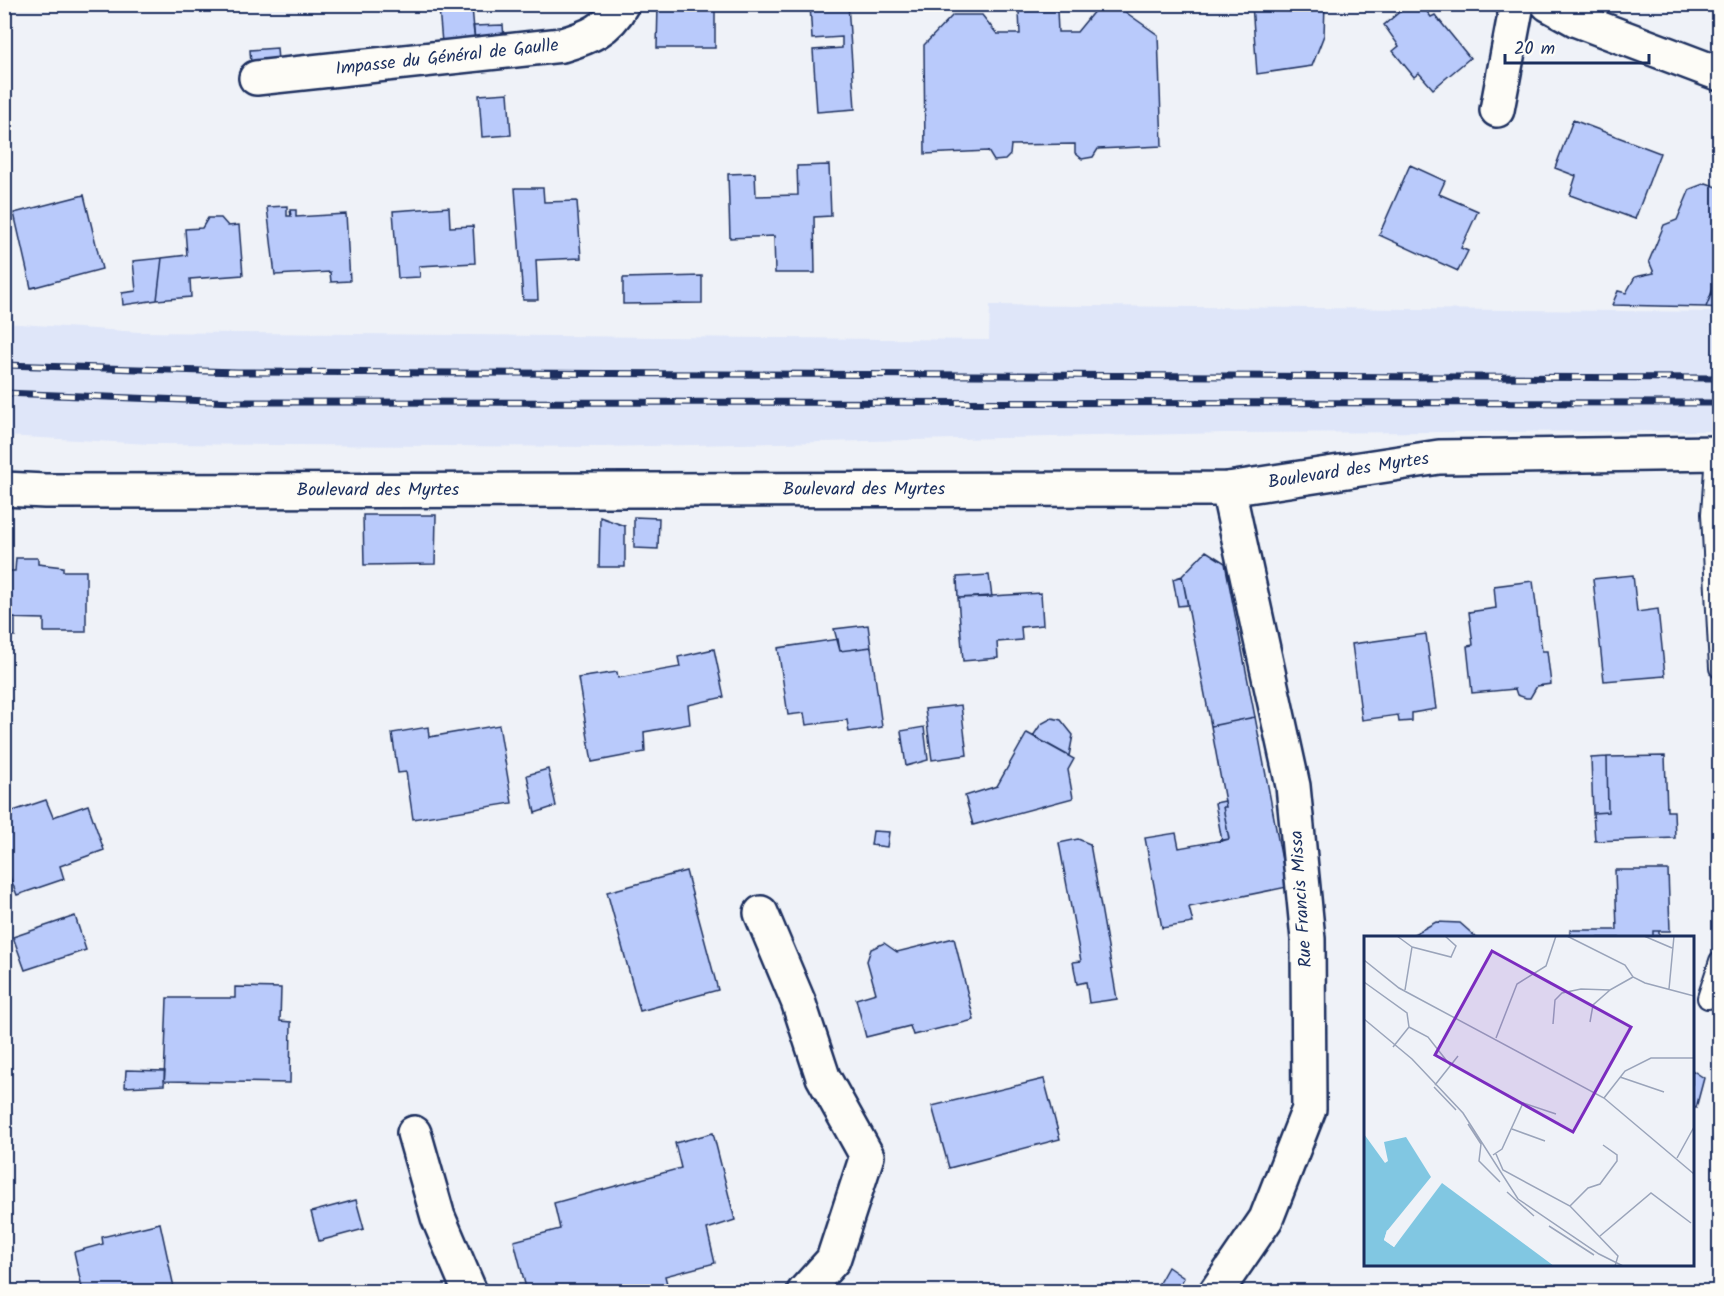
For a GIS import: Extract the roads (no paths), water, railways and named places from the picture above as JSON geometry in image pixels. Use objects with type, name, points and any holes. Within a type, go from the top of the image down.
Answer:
[{"type":"street","name":"Impasse du Général de Gaulle","points":[[256,78],[562,45],[595,35],[610,23],[622,4]]},
{"type":"street","points":[[1497,110],[1517,4]]},
{"type":"street","points":[[1548,4],[1577,20],[1719,74]]},
{"type":"street","name":"Boulevard des Myrtes","points":[[4,489],[45,491],[659,492],[1228,489],[1439,457],[1718,453]]},
{"type":"street","name":"Rue Francis Missa","points":[[1216,1292],[1266,1219],[1309,1109],[1308,939],[1293,786],[1228,489]]},
{"type":"street","points":[[761,913],[798,1001],[823,1077],[867,1156],[833,1260],[804,1292]]},
{"type":"street","points":[[414,1133],[438,1217],[470,1292]]},
{"type":"lane","points":[[1718,453],[1712,514],[1719,668]]},
{"type":"lane","points":[[1708,998],[1719,961]]},
{"type":"railway","points":[[4,365],[238,372],[1720,378]]},
{"type":"railway","points":[[4,393],[235,402],[1720,403]]}]
